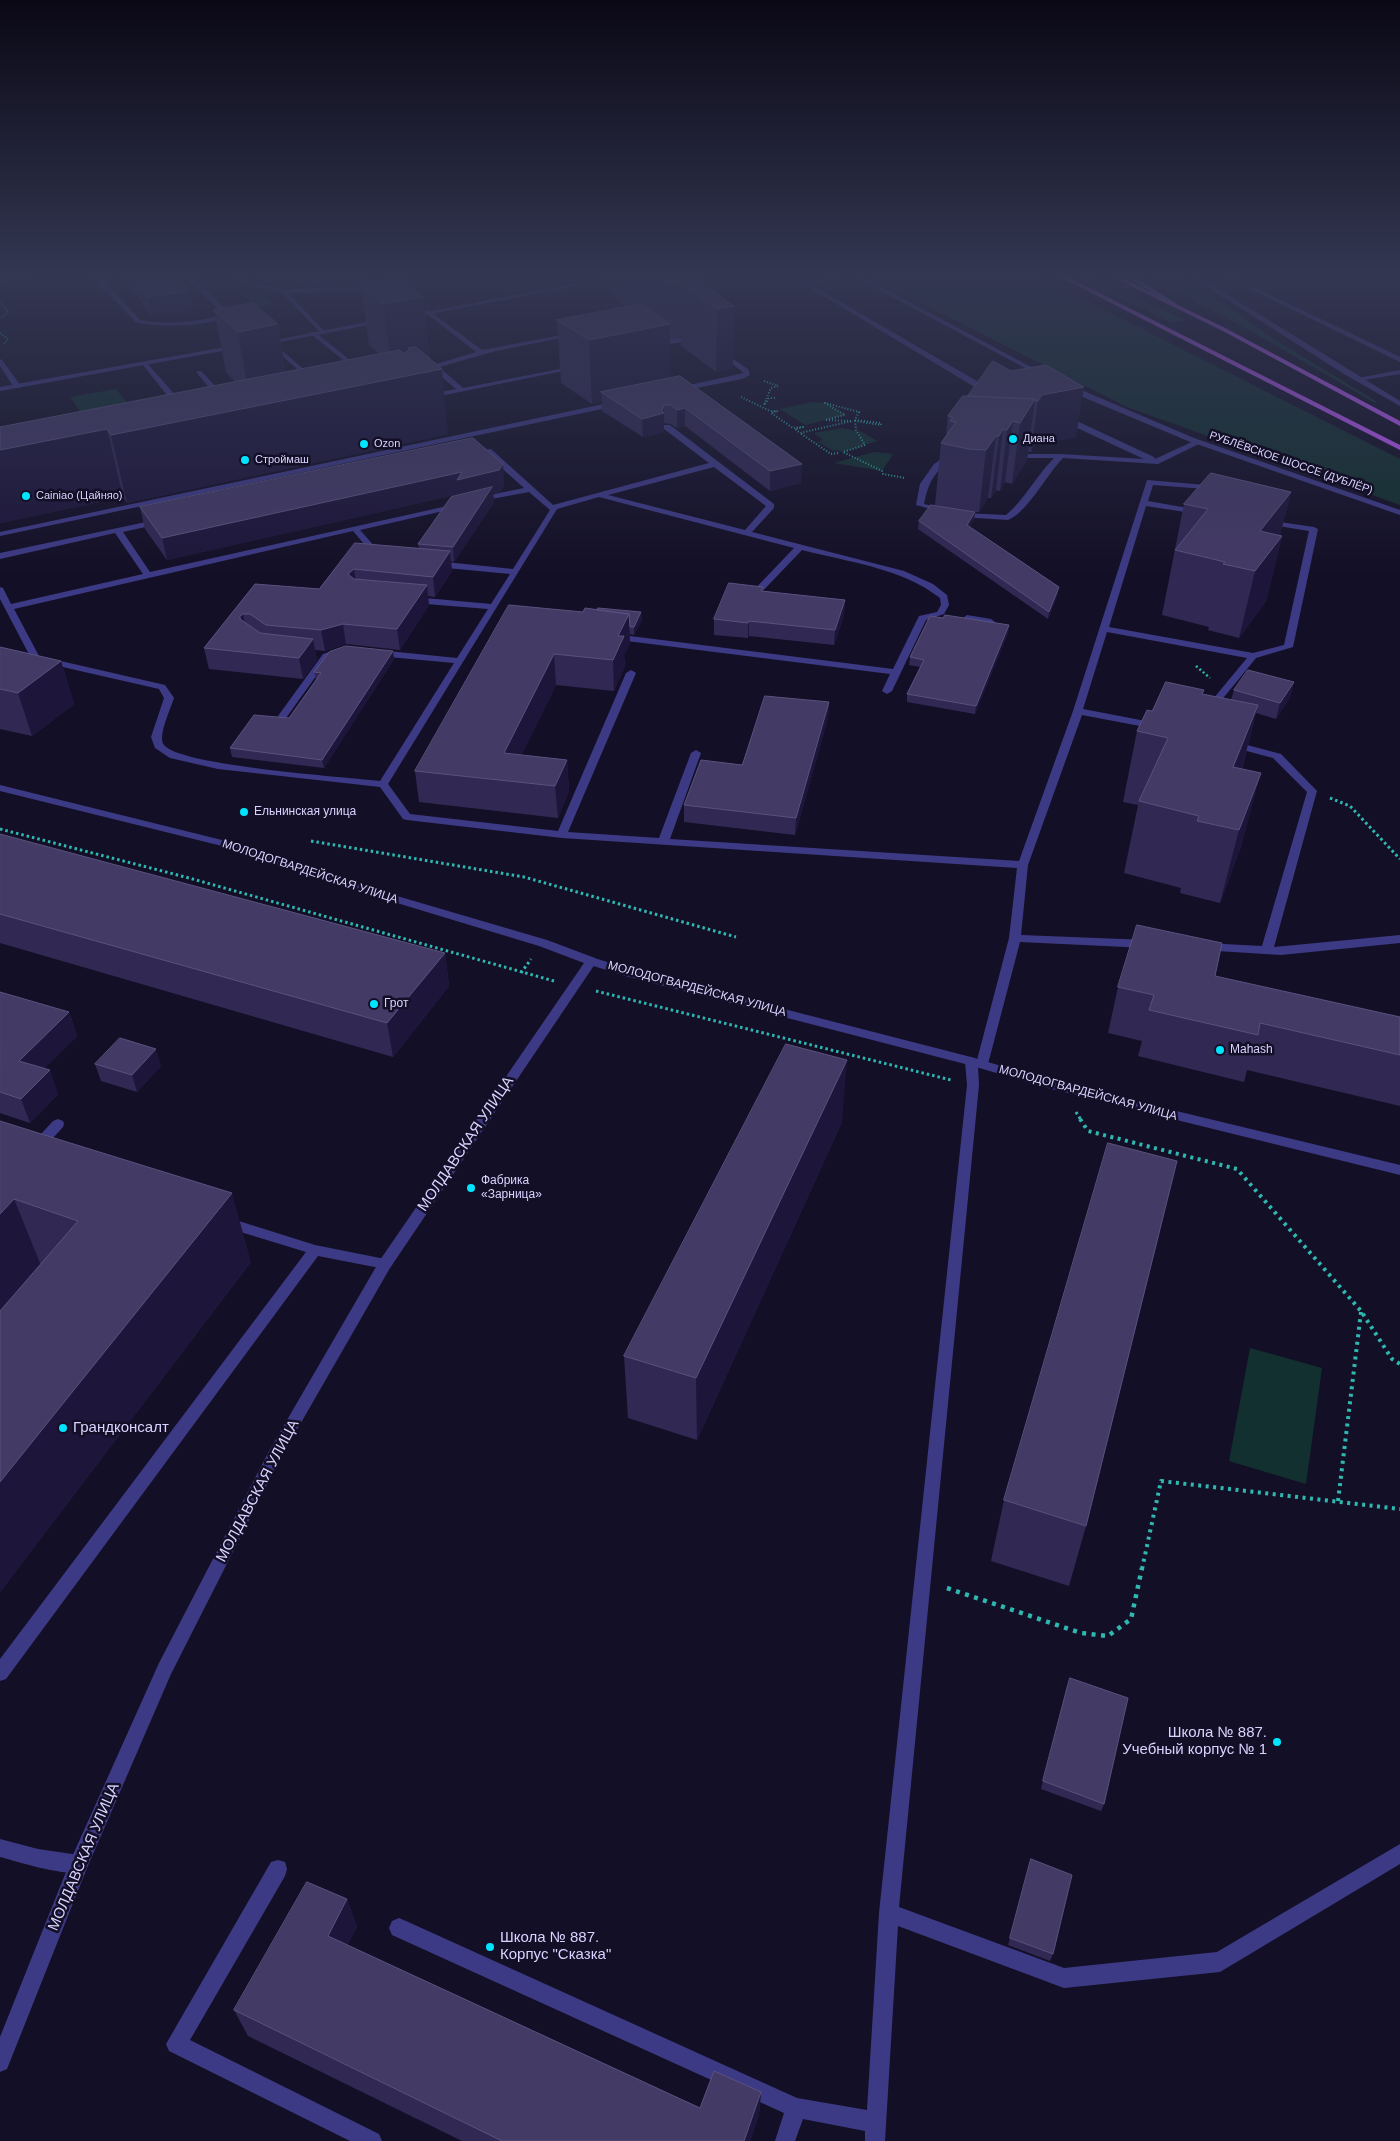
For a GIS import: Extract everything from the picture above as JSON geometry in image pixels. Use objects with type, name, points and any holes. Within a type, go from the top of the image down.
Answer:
[{"type":"main road","points":[[1254,374],[1400,448]]},
{"type":"main road","points":[[1306,374],[1400,424]]},
{"type":"street","points":[[8,374],[17,386]]},
{"type":"street","points":[[0,389],[87,374]]},
{"type":"street","points":[[153,374],[187,414]]},
{"type":"street","points":[[201,374],[230,406]]},
{"type":"street","points":[[306,374],[318,384]]},
{"type":"street","points":[[442,374],[461,390]]},
{"type":"street","points":[[416,399],[542,374]]},
{"type":"street","points":[[668,393],[742,377],[748,374]]},
{"type":"street","points":[[959,374],[991,393],[1000,390]]},
{"type":"street","points":[[1041,374],[1055,381]]},
{"type":"street","points":[[1348,374],[1400,404]]},
{"type":"street","points":[[1357,379],[1388,374]]},
{"type":"street","points":[[0,379],[10,377]]},
{"type":"street","points":[[1038,380],[1047,377]]},
{"type":"street","name":"РУБЛЁВСКОЕ ШОССЕ (ДУБЛЁР)","points":[[1063,385],[1120,412],[1400,513]]},
{"type":"street","points":[[0,534],[622,402]]},
{"type":"street","points":[[1058,416],[1158,462]]},
{"type":"street","points":[[666,427],[770,506],[747,533]]},
{"type":"street","points":[[432,432],[443,441]]},
{"type":"street","points":[[998,456],[1061,456],[1158,462],[1199,442]]},
{"type":"street","points":[[383,784],[460,661],[490,621],[493,608],[554,510],[488,450],[459,457]]},
{"type":"street","points":[[963,453],[954,452],[937,466],[925,482],[920,505],[961,515],[1008,518],[1023,505],[1048,469],[1061,456]]},
{"type":"street","points":[[551,508],[715,464]]},
{"type":"street","points":[[239,472],[248,482]]},
{"type":"street","points":[[399,1928],[796,2108],[876,2132],[889,1913],[976,1063],[1015,938],[1023,866],[1078,711],[1150,482],[1206,487]]},
{"type":"street","points":[[9,607],[530,489]]},
{"type":"street","points":[[599,495],[901,573],[930,586],[944,597],[949,615]]},
{"type":"street","points":[[1143,503],[1209,513]]},
{"type":"street","points":[[0,556],[167,520]]},
{"type":"street","points":[[1104,628],[1253,656],[1288,647],[1314,529],[1257,520]]},
{"type":"street","points":[[355,528],[382,559],[392,560]]},
{"type":"street","points":[[118,530],[148,576]]},
{"type":"street","points":[[754,595],[800,547]]},
{"type":"street","points":[[430,564],[515,572]]},
{"type":"street","points":[[0,590],[36,658],[162,687],[169,698],[156,736],[159,746],[174,756],[218,766],[383,784],[407,817],[562,835],[1023,866]]},
{"type":"street","points":[[406,599],[493,608]]},
{"type":"street","points":[[887,691],[922,618],[949,615],[991,622]]},
{"type":"street","points":[[602,635],[896,672]]},
{"type":"street","points":[[283,716],[321,655],[346,649],[460,661]]},
{"type":"street","points":[[1203,718],[1253,656]]},
{"type":"street","points":[[562,835],[631,673]]},
{"type":"street","points":[[1078,711],[1163,727]]},
{"type":"street","points":[[1220,740],[1277,756],[1312,791],[1267,950]]},
{"type":"street","points":[[663,842],[696,753]]},
{"type":"street","name":"МОЛОДОГВАРДЕЙСКАЯ УЛИЦА","points":[[0,788],[222,843],[335,881],[543,943],[590,961],[633,974],[976,1063],[1051,1085],[1400,1170]]},
{"type":"street","points":[[1015,938],[1160,945]]},
{"type":"street","points":[[1189,946],[1281,951],[1400,939]]},
{"type":"street","name":"МОЛДАВСКАЯ УЛИЦА","points":[[0,2062],[79,1864],[174,1651],[274,1456],[385,1264],[590,961]]},
{"type":"street","points":[[25,1159],[58,1124]]},
{"type":"street","points":[[212,1218],[315,1250],[385,1264]]},
{"type":"street","points":[[0,1673],[315,1250]]},
{"type":"street","points":[[0,1849],[38,1858],[79,1864]]},
{"type":"street","points":[[889,1913],[1064,1978],[1220,1962],[1400,1853]]},
{"type":"street","points":[[278,1869],[176,2044],[372,2141]]},
{"type":"street","points":[[785,2141],[796,2108]]},
{"type":"path","points":[[761,381],[774,383],[778,386],[770,388],[764,405],[769,398],[774,398]]},
{"type":"path","points":[[735,395],[750,400],[770,411],[778,411],[771,413],[793,428],[803,427],[795,429],[831,454],[838,453]]},
{"type":"path","points":[[800,433],[852,422],[825,420],[844,415],[824,403],[859,412],[854,420],[881,423],[881,425],[854,421],[856,430],[865,445],[843,452],[882,471],[883,474],[925,482]]},
{"type":"path","points":[[1312,791],[1350,806],[1400,859]]},
{"type":"path","points":[[0,829],[198,881],[521,973],[973,1085]]},
{"type":"path","points":[[311,841],[524,877],[736,937]]},
{"type":"path","points":[[1076,1111],[1088,1131],[1237,1169],[1361,1311],[1392,1359],[1400,1364]]},
{"type":"path","points":[[1338,1501],[1361,1311]]},
{"type":"path","points":[[922,1580],[1081,1633],[1108,1636],[1131,1619],[1161,1481],[1400,1509]]},
{"type":"green space","points":[[1061,374],[1231,374],[1400,459],[1400,505],[1127,407]]},
{"type":"green space","points":[[1325,374],[1331,374],[1379,403],[1373,402]]},
{"type":"green space","points":[[116,389],[139,418],[91,427],[70,397]]},
{"type":"green space","points":[[812,402],[825,403],[845,415],[805,425],[780,409]]},
{"type":"green space","points":[[842,428],[862,432],[877,441],[843,452],[833,451],[818,442],[823,440],[814,433]]},
{"type":"green space","points":[[874,452],[893,454],[882,471],[834,463]]},
{"type":"green space","points":[[1250,1348],[1322,1368],[1306,1484],[1229,1461]]},
{"type":"building","points":[[275,374],[417,374],[111,435],[107,429],[0,450],[0,427]]},
{"type":"building","points":[[984,374],[1061,374],[1084,387],[1042,395],[1038,401],[1035,401],[1035,399],[968,396]]},
{"type":"building","points":[[680,376],[802,464],[770,471],[685,408],[677,410],[671,405],[664,405],[662,411],[664,413],[642,419],[601,392]]},
{"type":"building","points":[[963,396],[1035,399],[1020,423],[1013,421],[1007,430],[1003,429],[999,436],[996,436],[986,450],[968,449],[941,443],[956,422],[950,421],[953,417],[948,416]]},
{"type":"building","points":[[473,438],[503,464],[499,470],[457,480],[462,472],[162,538],[140,507]]},
{"type":"building","points":[[1211,473],[1291,492],[1260,531],[1282,536],[1255,571],[1175,550],[1208,509],[1184,504]]},
{"type":"building","points":[[492,487],[453,547],[418,544],[451,497]]},
{"type":"building","points":[[931,505],[975,512],[967,525],[1059,587],[1049,612],[919,521]]},
{"type":"building","points":[[355,543],[450,551],[433,577],[354,569],[348,574],[354,579],[427,585],[397,629],[343,624],[321,630],[266,625],[250,614],[243,614],[240,616],[240,619],[260,633],[313,639],[299,658],[204,648],[255,584],[319,589]]},
{"type":"building","points":[[729,583],[763,587],[761,591],[845,600],[835,630],[714,619]]},
{"type":"building","points":[[509,605],[583,612],[585,608],[629,614],[618,636],[624,636],[613,660],[554,654],[504,753],[567,760],[555,786],[415,771]]},
{"type":"building","points":[[598,608],[641,612],[634,627],[630,627],[629,614],[597,610]]},
{"type":"building","points":[[945,615],[1009,625],[976,706],[907,694],[924,660],[910,657],[930,616],[943,618]]},
{"type":"building","points":[[346,646],[393,651],[322,760],[230,748],[254,715],[289,718],[321,673],[314,672],[329,652]]},
{"type":"building","points":[[0,647],[61,661],[18,693],[0,689]]},
{"type":"building","points":[[1248,670],[1294,682],[1280,703],[1234,690]]},
{"type":"building","points":[[1166,682],[1204,690],[1202,694],[1258,705],[1233,767],[1261,773],[1239,830],[1197,821],[1199,816],[1139,801],[1168,738],[1137,731],[1147,710],[1152,711]]},
{"type":"building","points":[[765,696],[829,702],[796,818],[684,805],[701,760],[742,765]]},
{"type":"building","points":[[0,834],[445,953],[387,1023],[0,914]]},
{"type":"building","points":[[1137,925],[1222,943],[1215,976],[1400,1017],[1400,1055],[1260,1023],[1258,1035],[1149,1010],[1154,995],[1118,987]]},
{"type":"building","points":[[0,992],[69,1012],[19,1061],[50,1070],[21,1099],[0,1092]]},
{"type":"building","points":[[120,1038],[156,1049],[132,1075],[95,1064]]},
{"type":"building","points":[[786,1044],[847,1060],[696,1378],[624,1356]]},
{"type":"building","points":[[0,1121],[232,1193],[0,1482],[0,1311],[78,1221],[14,1199],[0,1214]]},
{"type":"building","points":[[1108,1143],[1177,1161],[1086,1526],[1004,1500]]},
{"type":"building","points":[[1070,1678],[1128,1698],[1104,1804],[1043,1781]]},
{"type":"building","points":[[1031,1859],[1072,1875],[1053,1954],[1010,1938]]},
{"type":"building","points":[[307,1882],[347,1899],[328,1936],[700,2108],[714,2071],[761,2092],[744,2141],[502,2141],[234,2010]]},
{"type":"place","name":"Диана","points":[[1013,439]]},
{"type":"place","name":"Ozon","points":[[364,444]]},
{"type":"place","name":"Строймаш","points":[[245,460]]},
{"type":"place","name":"Cainiao (Цайняо)","points":[[26,496]]},
{"type":"place","name":"Ельнинская улица","points":[[244,812]]},
{"type":"place","name":"Грот","points":[[374,1004]]},
{"type":"place","name":"Mahash","points":[[1220,1050]]},
{"type":"place","name":"Фабрика «Зарница»","points":[[471,1188]]},
{"type":"place","name":"Грандконсалт","points":[[63,1428]]},
{"type":"place","name":"Школа № 887. Учебный корпус № 1","points":[[1277,1742]]},
{"type":"place","name":"Школа № 887. Корпус \"Сказка\"","points":[[490,1947]]}]
